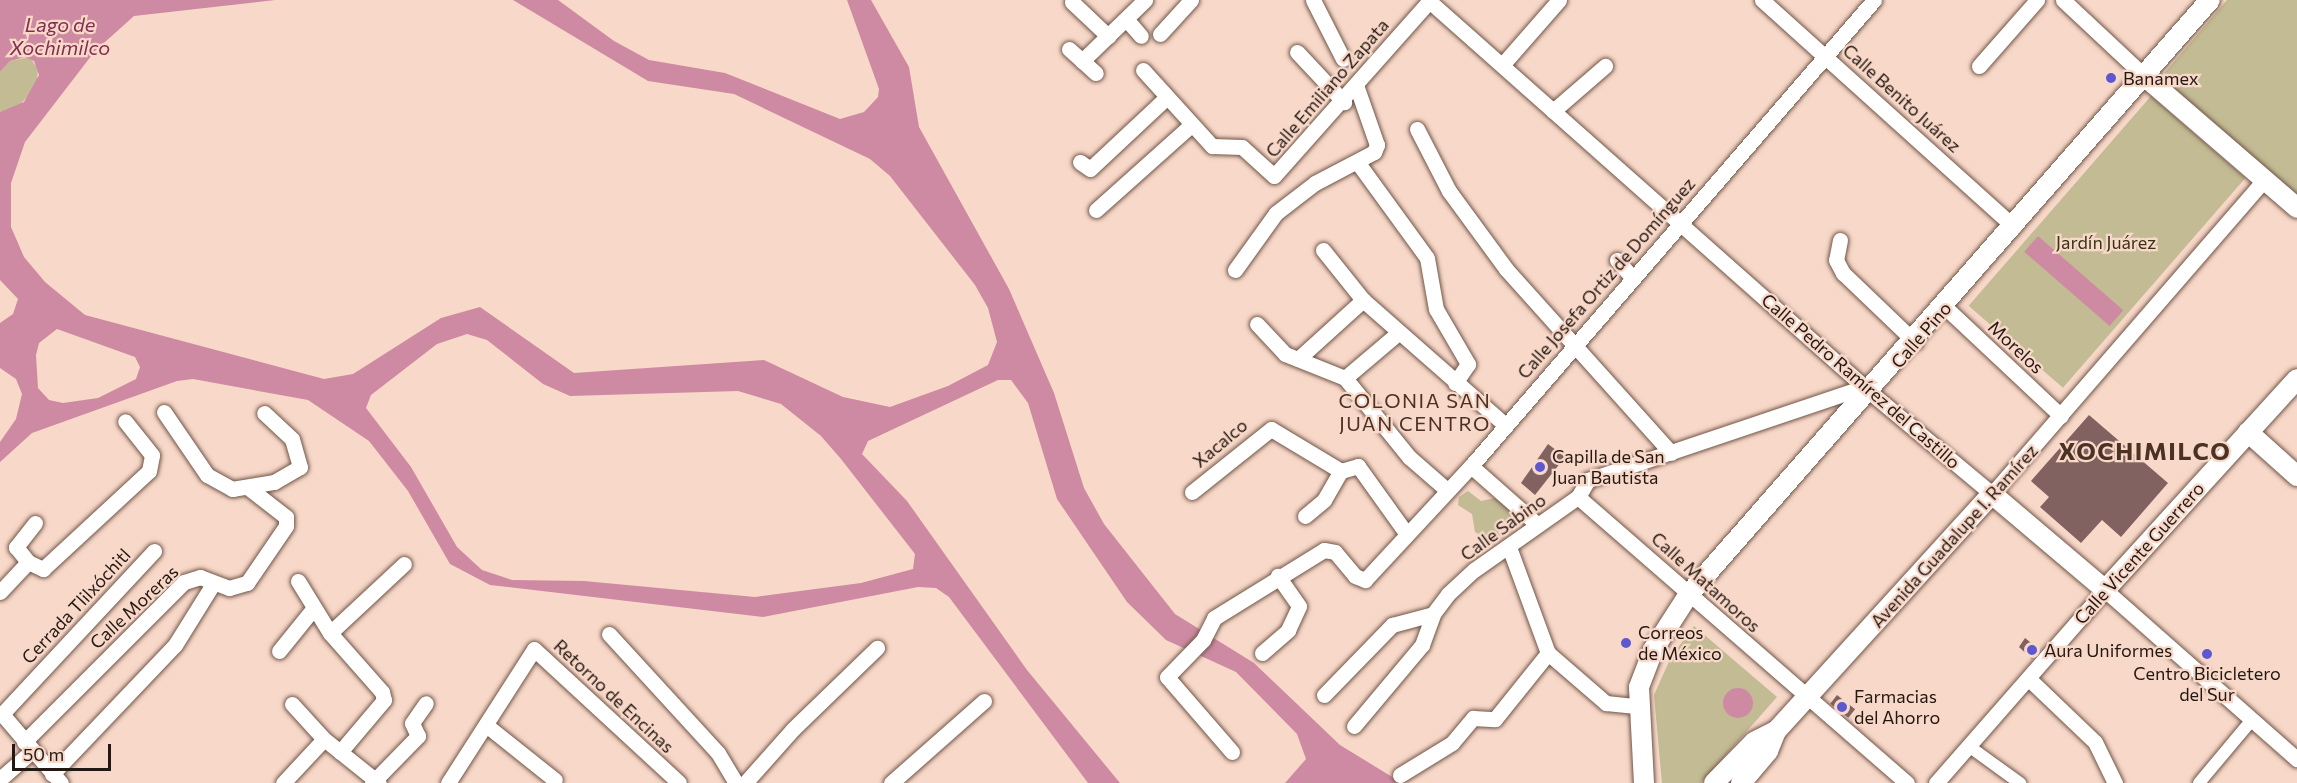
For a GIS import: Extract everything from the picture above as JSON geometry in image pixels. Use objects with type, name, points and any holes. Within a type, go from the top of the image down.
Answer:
[{"type":"street","points":[[1082,61],[1127,20],[1145,0]]},
{"type":"street","points":[[1160,34],[1191,0]]},
{"type":"street","points":[[1313,0],[1343,58]]},
{"type":"street","name":"Calle Pedro Ramírez del Castillo","points":[[1429,0],[1681,221],[1867,390],[2105,590],[2251,721],[2297,759]]},
{"type":"street","name":"Calle Emiliano Zapata","points":[[1143,70],[1212,146],[1242,147],[1274,176],[1344,102],[1429,0]]},
{"type":"street","points":[[1503,64],[1559,0]]},
{"type":"street","name":"Calle Benito Juárez","points":[[1762,0],[2014,227]]},
{"type":"street","name":"Calle Josefa Ortiz de Domínguez","points":[[1278,576],[1330,550],[1365,580],[1406,533],[1471,466],[1504,424],[1874,0]]},
{"type":"street","points":[[1979,66],[2037,0]]},
{"type":"street","points":[[2062,0],[2142,74],[2297,208]]},
{"type":"street","name":"Calle Pino","points":[[1644,783],[1636,706],[1644,668],[1689,594],[1867,390],[1915,342],[2142,74],[2210,0]]},
{"type":"street","points":[[1070,4],[1108,36]]},
{"type":"street","points":[[1127,20],[1141,36]]},
{"type":"street","points":[[1069,49],[1096,74]]},
{"type":"street","points":[[1297,52],[1344,102]]},
{"type":"street","points":[[1553,111],[1605,66]]},
{"type":"street","points":[[1235,270],[1276,213],[1315,183],[1358,163],[1377,146],[1356,85]]},
{"type":"street","points":[[1080,162],[1090,170],[1167,97]]},
{"type":"street","points":[[1096,210],[1191,125]]},
{"type":"street","points":[[1417,129],[1449,191],[1572,347],[1671,453]]},
{"type":"street","points":[[1358,163],[1427,258],[1436,309],[1468,364],[1455,383]]},
{"type":"street","name":"Avenida Guadalupe I. Ramírez","points":[[1741,783],[1768,752],[1776,731],[1992,494],[2264,180]]},
{"type":"street","points":[[1840,240],[1836,260],[1843,273],[1915,342]]},
{"type":"street","points":[[1323,250],[1364,300],[1398,333],[1504,424]]},
{"type":"street","points":[[1617,260],[1632,277]]},
{"type":"street","points":[[1298,359],[1364,300]]},
{"type":"street","name":"Morelos","points":[[1944,308],[2061,416]]},
{"type":"street","points":[[1257,324],[1285,354],[1345,378],[1409,456],[1448,490]]},
{"type":"street","points":[[1345,378],[1398,333]]},
{"type":"street","name":"Calle Vicente Guerrero","points":[[1936,783],[2029,680],[2105,590],[2297,379]]},
{"type":"street","name":"Calle Sabino","points":[[1354,726],[1422,645],[1433,614],[1474,570],[1578,497],[1588,480],[1867,390]]},
{"type":"street","points":[[164,412],[207,475],[232,489],[250,489],[283,479],[300,467],[292,439],[264,413]]},
{"type":"street","points":[[35,523],[16,543],[28,562],[43,568],[51,564],[149,471],[152,455],[125,421]]},
{"type":"street","name":"Xacalco","points":[[1192,492],[1271,429],[1341,471],[1358,466],[1406,533]]},
{"type":"street","points":[[2247,432],[2297,477]]},
{"type":"street","points":[[1471,466],[1538,525]]},
{"type":"street","points":[[1305,516],[1324,500],[1341,471]]},
{"type":"street","name":"Calle Moreras","points":[[28,747],[184,582],[200,576],[213,584],[239,588],[247,583],[286,526],[286,517],[250,489]]},
{"type":"street","name":"Calle Matamoros","points":[[1578,497],[1907,783]]},
{"type":"street","points":[[1509,547],[1548,653],[1606,703],[1636,706]]},
{"type":"street","name":"Cerrada Tlilxóchitl","points":[[28,747],[2,714],[154,551]]},
{"type":"street","points":[[0,592],[28,562]]},
{"type":"street","points":[[330,633],[404,564]]},
{"type":"street","points":[[1232,752],[1167,677],[1183,663],[1214,618],[1278,576],[1299,606],[1288,630],[1262,653]]},
{"type":"street","points":[[298,581],[330,633],[382,692],[384,700],[340,752]]},
{"type":"street","points":[[0,779],[28,747],[56,778],[175,645],[213,584]]},
{"type":"street","points":[[279,651],[314,609]]},
{"type":"street","points":[[1324,694],[1392,625],[1433,614]]},
{"type":"street","points":[[609,634],[718,753],[739,782],[877,648]]},
{"type":"street","name":"Retorno de Encinas","points":[[448,783],[534,649],[679,783]]},
{"type":"street","points":[[1400,776],[1452,743],[1473,718],[1495,719],[1548,653]]},
{"type":"street","points":[[2029,680],[2096,742],[2115,783]]},
{"type":"street","points":[[896,781],[984,701]]},
{"type":"street","points":[[292,704],[324,739],[375,782],[418,736],[412,723],[426,703]]},
{"type":"street","points":[[2199,783],[2251,721]]},
{"type":"street","points":[[486,725],[555,780]]},
{"type":"street","points":[[1714,783],[1754,742],[1776,731]]},
{"type":"street","points":[[283,783],[324,739]]},
{"type":"street","points":[[1970,747],[2020,783]]},
{"type":"green space","points":[[2227,0],[2297,0],[2297,197],[2161,77]]},
{"type":"green space","points":[[30,57],[38,70],[36,87],[17,108],[0,112],[0,72],[10,61]]},
{"type":"green space","name":"Jardín Juárez","points":[[2151,96],[2245,178],[2063,388],[1969,306]]},
{"type":"green space","points":[[1468,491],[1481,501],[1495,498],[1511,509],[1514,522],[1508,534],[1487,540],[1475,532],[1472,514],[1458,505],[1459,497]]},
{"type":"green space","points":[[1694,626],[1777,697],[1701,783],[1662,783],[1654,695],[1671,657]]},
{"type":"water","name":"Lago de Xochimilco","points":[[0,0],[275,0],[134,16],[95,51],[25,142],[11,183],[11,227],[24,257],[45,282],[85,315],[324,379],[353,374],[441,318],[480,307],[574,373],[764,360],[843,397],[890,407],[948,386],[988,365],[997,342],[988,308],[975,285],[890,176],[870,159],[734,94],[648,81],[513,0],[558,0],[614,41],[649,60],[725,73],[840,119],[864,112],[878,97],[879,89],[847,0],[871,0],[909,67],[919,127],[1009,289],[1054,393],[1084,488],[1104,524],[1175,614],[1254,663],[1340,745],[1402,783],[1285,783],[1306,759],[1297,734],[1236,672],[1166,640],[1127,602],[1057,499],[1028,403],[1011,380],[998,380],[868,441],[862,454],[907,501],[1027,670],[1120,783],[1088,783],[949,597],[936,588],[918,587],[763,617],[490,585],[450,564],[408,491],[369,441],[308,400],[193,379],[177,381],[32,433],[0,462],[0,442],[16,419],[22,394],[16,379],[0,368],[0,323],[13,314],[18,299],[0,280],[0,112],[24,102],[39,75],[34,61],[25,57],[10,61],[0,72]],"holes":[[[57,329],[135,357],[140,367],[136,379],[98,398],[63,403],[49,400],[38,388],[36,355],[39,343]],[[467,334],[487,340],[543,384],[570,396],[738,391],[781,404],[821,436],[841,459],[915,554],[913,569],[861,583],[755,597],[584,581],[512,580],[482,570],[457,547],[411,467],[366,408],[371,395],[437,344]]]},
{"type":"water","points":[[2038,236],[2123,310],[2110,326],[2024,252]]},
{"type":"water","points":[[1738,688],[1749,692],[1753,703],[1749,714],[1738,718],[1727,714],[1723,703],[1727,692]]},
{"type":"building","points":[[2089,415],[2168,483],[2121,537],[2102,520],[2081,543],[2040,507],[2049,497],[2031,481]]},
{"type":"building","name":"Capilla de San Juan Bautista","points":[[1548,444],[1565,457],[1535,495],[1521,483]]},
{"type":"building","name":"Aura Uniformes","points":[[2025,638],[2040,650],[2032,659],[2019,647]]},
{"type":"building","name":"Farmacias del Ahorro","points":[[1837,695],[1855,709],[1848,718],[1830,704]]},
{"type":"place","name":"Banamex","points":[[2111,78]]},
{"type":"place","name":"Capilla de San Juan Bautista","points":[[1540,467]]},
{"type":"place","name":"Correos de México","points":[[1626,643]]},
{"type":"place","name":"Aura Uniformes","points":[[2032,650]]},
{"type":"place","name":"Centro Bicicletero del Sur","points":[[2207,654]]},
{"type":"place","name":"Farmacias del Ahorro","points":[[1842,707]]},
{"type":"district","name":"COLONIA SAN JUAN CENTRO","points":[[1415,412]]},
{"type":"district","name":"XOCHIMILCO","points":[[2145,451]]}]
